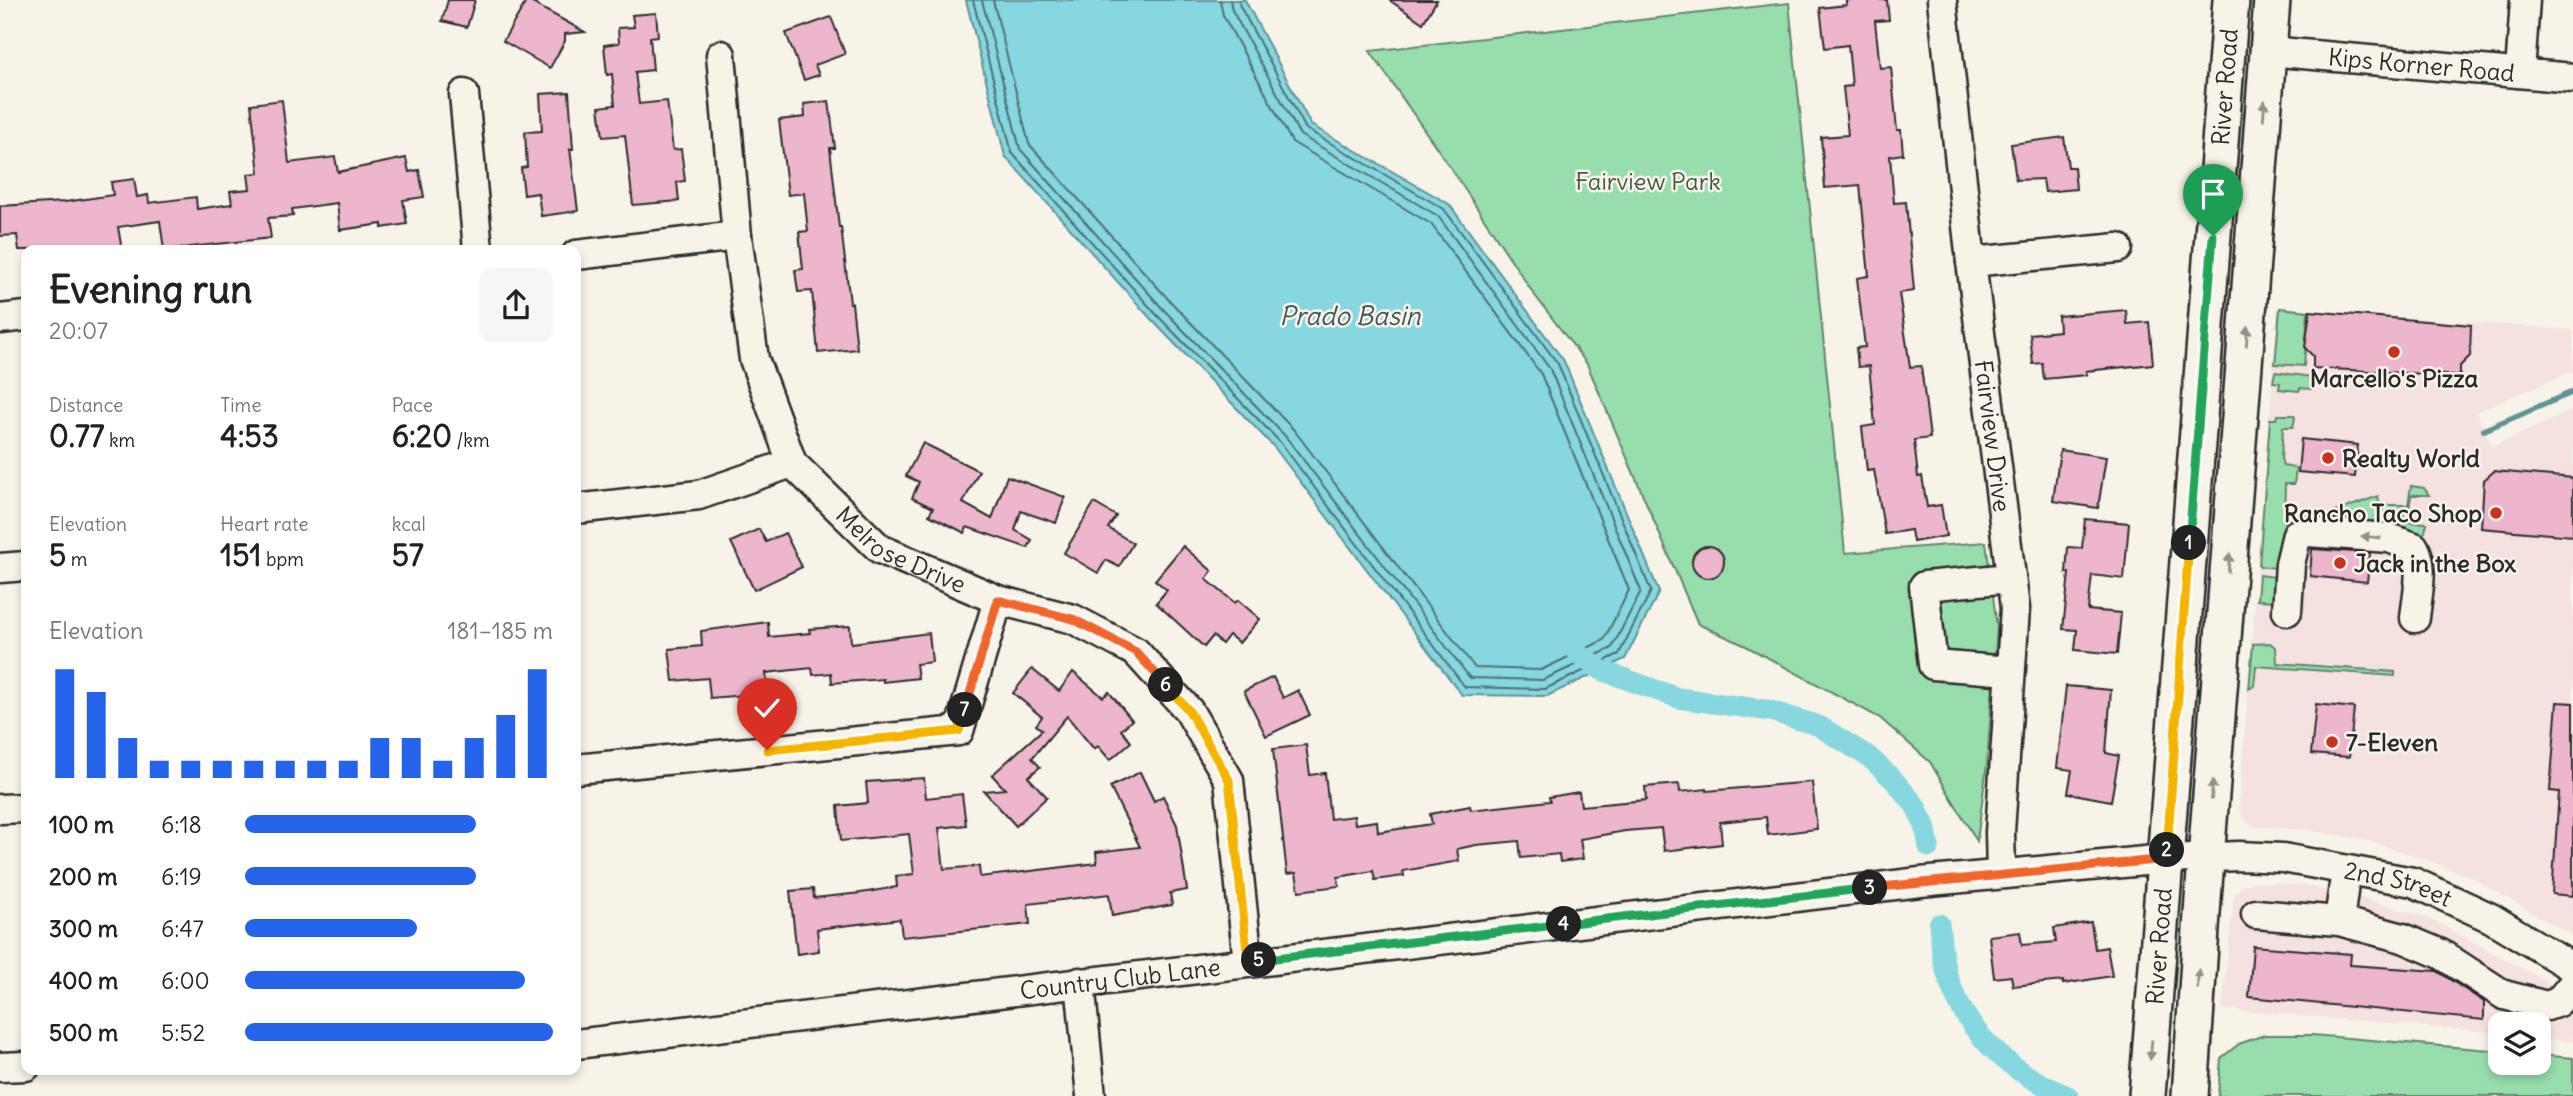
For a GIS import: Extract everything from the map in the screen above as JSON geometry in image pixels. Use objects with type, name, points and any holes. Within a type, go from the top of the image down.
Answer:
[{"type":"main road","name":"River Road","points":[[2147,1096],[2231,0]]},
{"type":"main road","name":"River Road","points":[[2190,1096],[2272,0]]},
{"type":"street","name":"Fairview Drive","points":[[1942,0],[1971,262],[2015,608],[2000,832],[2001,874]]},
{"type":"street","points":[[2520,74],[2525,0]]},
{"type":"street","name":"Kips Korner Road","points":[[2268,51],[2573,78]]},
{"type":"street","name":"Melrose Drive","points":[[722,55],[737,236],[754,359],[792,463],[880,549],[998,600],[1073,619],[1136,652],[1189,711],[1229,780],[1248,961]]},
{"type":"street","points":[[464,94],[478,245]]},
{"type":"street","points":[[581,254],[737,236]]},
{"type":"street","points":[[1971,262],[2118,248]]},
{"type":"street","points":[[0,319],[21,317]]},
{"type":"street","points":[[581,508],[699,495],[792,463]]},
{"type":"street","points":[[2287,611],[2292,545],[2297,534],[2308,532],[2389,538],[2414,547],[2419,555],[2420,565],[2415,618]]},
{"type":"street","points":[[0,568],[21,566]]},
{"type":"street","points":[[2010,671],[1933,665],[1924,586],[2011,578]]},
{"type":"street","points":[[581,769],[959,731],[998,600]]},
{"type":"street","points":[[0,808],[21,808]]},
{"type":"street","name":"2nd Street","points":[[2166,859],[2239,856],[2283,858],[2413,882],[2491,918],[2573,968]]},
{"type":"street","name":"Country Club Lane","points":[[581,1043],[1920,882],[2166,859]]},
{"type":"street","points":[[2339,921],[2346,870]]},
{"type":"street","points":[[2256,914],[2339,921],[2403,938],[2441,954],[2504,995],[2547,1006],[2558,1002],[2573,984]]},
{"type":"street","points":[[1080,982],[1091,1096]]},
{"type":"street","points":[[0,1067],[21,1066]]},
{"type":"shaded area","points":[[2278,308],[2573,330],[2573,371],[2476,412],[2492,447],[2573,410],[2573,936],[2471,877],[2425,859],[2363,839],[2307,830],[2255,827],[2245,820],[2241,813],[2239,808]]},
{"type":"shaded area","points":[[2255,882],[2300,885],[2362,898],[2422,916],[2573,996],[2573,1042],[2551,1039],[2551,1012],[2488,1012],[2488,1032],[2222,1009],[2234,896],[2243,885]]},
{"type":"green space","name":"Fairview Park","points":[[1789,3],[1845,553],[1986,542],[1997,627],[1987,764],[1977,841],[1930,762],[1880,718],[1746,646],[1698,624],[1587,364],[1533,293],[1370,51]]},
{"type":"green space","points":[[2280,308],[2308,311],[2304,366],[2275,364]]},
{"type":"green space","points":[[2275,372],[2313,377],[2311,389],[2279,389],[2280,383],[2273,382]]},
{"type":"green space","points":[[2277,415],[2294,415],[2295,418],[2293,427],[2283,427],[2283,466],[2296,468],[2294,484],[2285,484],[2284,516],[2322,517],[2378,496],[2380,505],[2408,505],[2411,486],[2424,488],[2429,495],[2411,495],[2409,510],[2404,511],[2403,522],[2427,523],[2425,532],[2421,535],[2310,528],[2283,569],[2259,566],[2270,419],[2276,419]]},
{"type":"green space","points":[[2259,575],[2283,578],[2277,601],[2257,600]]},
{"type":"green space","points":[[2270,643],[2276,648],[2277,663],[2395,672],[2395,676],[2256,666],[2254,686],[2249,689],[2253,644]]},
{"type":"green space","points":[[2264,1035],[2312,1035],[2488,1050],[2488,1075],[2551,1075],[2551,1056],[2573,1058],[2573,1096],[2218,1096],[2221,1058],[2239,1044]]},
{"type":"water","name":"Prado Basin","points":[[966,0],[1245,0],[1311,125],[1449,204],[1564,361],[1659,592],[1625,659],[1547,696],[1462,695],[1274,447],[1151,319],[1005,156]]},
{"type":"building","points":[[448,0],[475,0],[467,27],[442,21]]},
{"type":"building","points":[[527,0],[585,32],[565,34],[565,41],[550,68],[503,41]]},
{"type":"building","points":[[1389,0],[1437,0],[1423,23]]},
{"type":"building","points":[[1846,0],[1887,0],[1889,20],[1875,21],[1880,68],[1891,67],[1897,130],[1901,130],[1903,154],[1890,156],[1894,203],[1906,202],[1914,291],[1899,293],[1910,367],[1921,366],[1930,438],[1914,440],[1918,477],[1922,476],[1927,507],[1941,505],[1946,536],[1913,542],[1911,530],[1885,534],[1874,470],[1867,471],[1862,427],[1875,425],[1869,366],[1858,367],[1856,348],[1865,347],[1857,278],[1869,276],[1860,185],[1825,188],[1821,137],[1848,135],[1843,87],[1852,86],[1848,45],[1825,48],[1820,8],[1846,5]]},
{"type":"building","points":[[656,13],[658,36],[650,37],[653,70],[635,72],[639,104],[667,101],[673,150],[681,149],[685,181],[677,182],[679,201],[633,205],[625,135],[603,137],[599,107],[615,105],[612,74],[607,75],[604,45],[619,43],[618,28],[634,27],[632,15]]},
{"type":"building","points":[[831,17],[845,54],[815,65],[819,75],[804,80],[786,33]]},
{"type":"building","points":[[569,92],[573,149],[570,149],[578,211],[541,216],[538,193],[524,195],[521,168],[527,167],[525,132],[542,131],[540,94]]},
{"type":"building","points":[[282,100],[289,163],[335,157],[338,172],[406,158],[409,172],[419,170],[424,197],[403,200],[407,224],[382,228],[382,224],[340,230],[337,203],[292,209],[293,216],[268,218],[271,238],[209,245],[163,245],[160,221],[118,227],[121,245],[21,245],[19,250],[17,235],[0,236],[0,206],[65,202],[113,195],[111,182],[134,179],[137,197],[148,195],[149,203],[196,197],[197,209],[232,204],[230,191],[250,189],[248,174],[259,173],[251,104]]},
{"type":"building","points":[[829,101],[835,148],[830,148],[857,349],[818,353],[812,291],[798,292],[795,270],[803,269],[799,232],[808,231],[804,193],[788,195],[779,120],[805,117],[804,104]]},
{"type":"building","points":[[2064,137],[2068,167],[2074,167],[2076,189],[2045,192],[2043,179],[2016,180],[2011,144]]},
{"type":"building","points":[[2126,310],[2127,324],[2149,322],[2153,364],[2086,371],[2086,375],[2044,379],[2042,363],[2033,364],[2030,334],[2059,331],[2058,316]]},
{"type":"building","points":[[2310,311],[2471,325],[2470,356],[2460,366],[2460,376],[2313,368],[2313,356],[2305,348]]},
{"type":"building","name":"Realty World","points":[[2301,439],[2358,445],[2355,477],[2298,472]]},
{"type":"building","points":[[923,443],[979,471],[963,503],[992,519],[1007,476],[1065,497],[1056,523],[1021,511],[1015,530],[1032,540],[1028,548],[967,527],[965,533],[929,515],[933,508],[912,498],[919,482],[906,476]]},
{"type":"building","points":[[2060,450],[2106,457],[2098,508],[2053,501]]},
{"type":"building","points":[[2494,471],[2573,478],[2573,536],[2481,528],[2484,480]]},
{"type":"building","points":[[1094,503],[1116,516],[1108,528],[1133,543],[1119,567],[1106,560],[1098,573],[1064,553]]},
{"type":"building","points":[[2085,519],[2129,523],[2124,579],[2092,575],[2088,610],[2121,613],[2117,654],[2075,650],[2077,630],[2063,629],[2069,573],[2066,573],[2068,547],[2082,548]]},
{"type":"building","points":[[759,529],[766,542],[785,533],[802,567],[754,590],[731,542]]},
{"type":"building","points":[[1183,546],[1212,571],[1206,579],[1235,603],[1238,600],[1260,619],[1239,643],[1229,635],[1222,644],[1213,636],[1204,647],[1156,603],[1167,590],[1155,580]]},
{"type":"building","points":[[1708,546],[1719,551],[1724,562],[1719,573],[1708,578],[1697,573],[1692,562],[1697,551]]},
{"type":"building","name":"Jack in the Box","points":[[2312,549],[2370,553],[2367,582],[2310,576]]},
{"type":"building","points":[[768,622],[769,637],[810,633],[809,629],[850,626],[851,643],[929,633],[932,662],[916,664],[918,678],[883,682],[883,679],[832,683],[831,673],[813,675],[812,668],[766,673],[768,693],[710,698],[708,678],[673,681],[669,649],[702,646],[701,631]]},
{"type":"building","points":[[1032,669],[1059,691],[1073,672],[1103,697],[1109,692],[1132,720],[1121,730],[1131,742],[1110,760],[1098,746],[1094,749],[1067,716],[1032,758],[1040,767],[1028,777],[1047,797],[1016,826],[984,791],[1005,789],[992,775],[1042,730],[1036,725],[1042,717],[1013,693]]},
{"type":"building","points":[[1273,677],[1283,698],[1298,690],[1310,715],[1266,736],[1244,691]]},
{"type":"building","points":[[2066,686],[2111,690],[2106,753],[2119,756],[2111,801],[2068,793],[2072,770],[2057,768]]},
{"type":"building","points":[[2557,702],[2573,703],[2573,896],[2552,894],[2559,792],[2550,791]]},
{"type":"building","name":"7-Eleven","points":[[2316,704],[2354,708],[2349,757],[2311,754]]},
{"type":"building","points":[[1306,745],[1310,775],[1325,773],[1330,819],[1354,816],[1355,824],[1377,821],[1378,832],[1432,824],[1430,814],[1470,806],[1471,810],[1550,801],[1549,797],[1579,792],[1581,806],[1646,800],[1645,787],[1679,784],[1680,792],[1812,782],[1817,829],[1768,835],[1766,817],[1720,822],[1722,844],[1664,851],[1661,828],[1625,831],[1580,839],[1583,859],[1560,862],[1559,854],[1521,858],[1519,841],[1476,845],[1457,849],[1459,861],[1403,871],[1404,876],[1375,880],[1373,871],[1338,877],[1339,886],[1299,891],[1296,873],[1287,874],[1273,749]]},
{"type":"building","points":[[1140,772],[1154,801],[1163,796],[1177,825],[1187,890],[1170,893],[1172,905],[1112,916],[1109,894],[1028,904],[1030,924],[902,937],[900,919],[817,929],[819,951],[797,954],[790,891],[813,889],[814,898],[861,893],[897,887],[896,876],[914,874],[909,834],[841,841],[838,806],[868,803],[866,782],[924,778],[926,798],[962,794],[966,825],[939,828],[944,869],[979,866],[980,877],[1097,863],[1096,852],[1140,847],[1110,787]]},
{"type":"building","points":[[2091,922],[2095,949],[2107,947],[2112,976],[2063,984],[2063,981],[2013,986],[2011,976],[1994,978],[1989,936],[2020,932],[2022,945],[2056,942],[2054,928]]},
{"type":"building","points":[[2253,946],[2351,954],[2350,965],[2437,971],[2484,1002],[2484,1020],[2249,997]]},
{"type":"waterway","points":[[2484,430],[2573,392]]},
{"type":"waterway","points":[[1578,654],[1601,670],[1678,698],[1771,711],[1819,726],[1869,757],[1893,779],[1915,805],[1925,826],[1929,847]]},
{"type":"waterway","points":[[1939,924],[1944,962],[1952,990],[1975,1029],[2007,1062],[2026,1075],[2068,1096]]},
{"type":"place","name":"Marcello's Pizza","points":[[2394,352]]},
{"type":"place","name":"Realty World","points":[[2328,458]]},
{"type":"place","name":"Rancho Taco Shop","points":[[2496,513]]},
{"type":"place","name":"Jack in the Box","points":[[2340,563]]},
{"type":"place","name":"7-Eleven","points":[[2332,742]]},
{"type":"route","points":[[767,750],[959,731],[998,600],[1073,619],[1136,652],[1189,711],[1229,780],[1248,961],[1920,882],[2166,859],[2213,236]]}]
